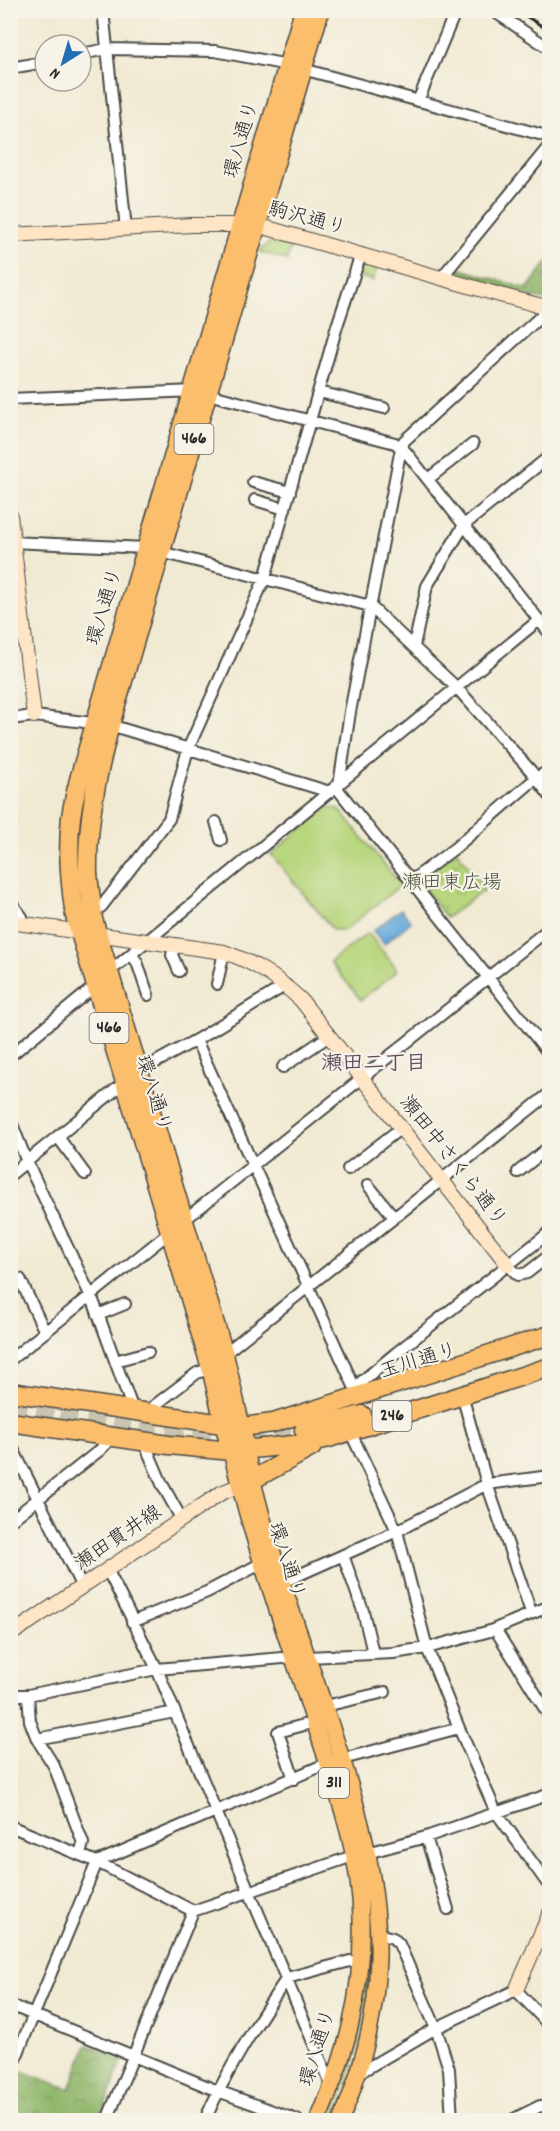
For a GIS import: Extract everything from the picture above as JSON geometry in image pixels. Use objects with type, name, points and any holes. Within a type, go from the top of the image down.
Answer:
[{"type":"highway","name":"環八通り","points":[[234,1426],[219,1396],[177,1227],[70,880],[69,839],[75,795],[103,723],[201,393],[256,226],[296,67],[304,10]]},
{"type":"highway","name":"環八通り","points":[[296,67],[320,10]]},
{"type":"highway","name":"環八通り","points":[[88,933],[93,913],[88,875],[91,807],[103,723]]},
{"type":"highway","name":"環八通り","points":[[177,1227],[224,1354],[239,1451]]},
{"type":"highway","name":"246","points":[[10,1422],[144,1442],[239,1451],[302,1427],[358,1395],[549,1335]]},
{"type":"highway","name":"玉川通り","points":[[302,1427],[549,1345]]},
{"type":"highway","name":"玉川通り","points":[[302,1427],[356,1417],[549,1355]]},
{"type":"highway","name":"246","points":[[10,1392],[234,1426],[273,1423],[302,1427],[329,1438],[549,1366]]},
{"type":"highway","points":[[200,1421],[213,1412],[219,1396]]},
{"type":"highway","points":[[169,1445],[179,1439],[181,1433],[178,1423],[172,1417]]},
{"type":"highway","points":[[246,1483],[288,1458],[329,1438]]},
{"type":"main road","name":"環八通り","points":[[239,1451],[262,1563],[301,1657],[325,1706],[335,1761]]},
{"type":"main road","name":"環八通り","points":[[246,1483],[283,1582],[315,1722],[357,1804],[361,1915],[360,1962],[354,2016],[347,2045],[318,2121]]},
{"type":"main road","name":"環八通り","points":[[341,2121],[359,2073],[376,1992],[378,1934],[376,1904],[360,1854]]},
{"type":"street","points":[[104,10],[126,229]]},
{"type":"street","points":[[418,101],[456,10]]},
{"type":"street","points":[[492,10],[549,49]]},
{"type":"street","points":[[93,52],[108,49],[215,51],[296,67],[549,137]]},
{"type":"street","points":[[10,68],[33,64]]},
{"type":"street","points":[[442,277],[549,145]]},
{"type":"street","name":"駒沢通り","points":[[10,235],[256,226],[549,308]]},
{"type":"street","points":[[93,913],[102,906],[169,819],[188,749],[265,578],[337,326],[361,254]]},
{"type":"street","points":[[335,788],[404,441],[549,308]]},
{"type":"street","points":[[319,392],[384,408]]},
{"type":"street","points":[[10,399],[201,393],[395,443],[428,479],[549,634]]},
{"type":"street","points":[[428,479],[473,444]]},
{"type":"street","points":[[414,646],[427,586],[464,525],[549,456]]},
{"type":"street","points":[[254,482],[290,492]]},
{"type":"street","points":[[255,500],[285,509]]},
{"type":"street","points":[[10,515],[34,716]]},
{"type":"street","points":[[12,542],[154,550],[370,606],[457,688],[549,796]]},
{"type":"street","points":[[10,1056],[539,620]]},
{"type":"street","points":[[10,719],[34,716],[103,723],[188,749],[335,788],[549,1054]]},
{"type":"street","points":[[411,880],[455,848],[536,778],[549,770]]},
{"type":"street","points":[[216,822],[221,840]]},
{"type":"street","points":[[10,901],[22,917],[17,923]]},
{"type":"street","name":"瀬田中さくら通り","points":[[17,923],[225,952],[272,974],[301,1000],[513,1270]]},
{"type":"street","points":[[10,1360],[549,927]]},
{"type":"street","points":[[175,944],[172,955],[179,971]]},
{"type":"street","points":[[217,984],[225,952]]},
{"type":"street","points":[[132,955],[148,995]]},
{"type":"street","points":[[10,1175],[132,1077],[286,986]]},
{"type":"street","points":[[283,1067],[329,1036]]},
{"type":"street","points":[[196,1040],[358,1395]]},
{"type":"street","points":[[224,1354],[549,1093]]},
{"type":"street","points":[[10,1119],[27,1162],[90,1296],[115,1361],[139,1411],[197,1373],[211,1368]]},
{"type":"street","points":[[348,1169],[401,1128]]},
{"type":"street","points":[[58,1137],[85,1174]]},
{"type":"street","points":[[519,1172],[544,1151]]},
{"type":"street","points":[[368,1185],[394,1217]]},
{"type":"street","points":[[358,1395],[361,1382],[396,1353],[513,1270],[549,1232]]},
{"type":"street","points":[[513,1270],[527,1273],[549,1255]]},
{"type":"street","points":[[10,1286],[20,1279],[45,1332]]},
{"type":"street","points":[[98,1315],[125,1304]]},
{"type":"street","points":[[115,1361],[148,1352]]},
{"type":"street","points":[[462,1395],[487,1484],[531,1612]]},
{"type":"street","points":[[350,1431],[397,1531],[427,1648],[459,1728],[496,1812],[549,1887]]},
{"type":"street","points":[[10,1521],[100,1450],[112,1437]]},
{"type":"street","points":[[144,1442],[162,1484],[182,1520]]},
{"type":"street","points":[[10,1443],[82,1587]]},
{"type":"street","points":[[283,1582],[397,1531],[487,1484],[549,1476]]},
{"type":"street","name":"瀬田貫井線","points":[[10,1637],[221,1493],[246,1483]]},
{"type":"street","points":[[343,1555],[363,1611],[373,1653]]},
{"type":"street","points":[[132,1622],[207,1592],[262,1563]]},
{"type":"street","points":[[10,1637],[108,1570],[157,1670],[332,2087]]},
{"type":"street","points":[[10,1695],[28,1695],[157,1670],[427,1648],[495,1629],[549,1606]]},
{"type":"street","points":[[495,1629],[549,1717]]},
{"type":"street","points":[[325,1706],[385,1692]]},
{"type":"street","points":[[28,1695],[30,1721],[37,1739],[58,1776],[82,1843],[80,1855]]},
{"type":"street","points":[[37,1739],[175,1712]]},
{"type":"street","points":[[294,1779],[278,1732],[315,1722]]},
{"type":"street","points":[[10,2072],[97,1862],[335,1761],[459,1728]]},
{"type":"street","points":[[10,1826],[97,1862],[193,1911],[360,1854],[426,1837],[549,1794]]},
{"type":"street","points":[[426,1837],[448,1909]]},
{"type":"street","points":[[107,2121],[193,1911]]},
{"type":"street","points":[[359,2073],[436,2028],[516,1990],[549,1913]]},
{"type":"street","points":[[378,1934],[393,1938],[399,1944],[436,2028],[449,2069],[452,2121]]},
{"type":"street","points":[[205,2121],[218,2091],[286,1978],[350,1961],[360,1962]]},
{"type":"street","points":[[516,1990],[549,2026]]},
{"type":"street","points":[[10,2004],[218,2091],[297,2121]]},
{"type":"street","points":[[512,2121],[540,2106],[549,2107]]},
{"type":"green space","points":[[273,241],[291,246],[287,260],[260,252]]},
{"type":"green space","points":[[549,260],[549,301],[448,276],[455,267],[527,289]]},
{"type":"green space","points":[[374,263],[378,265],[373,281],[358,276],[359,271]]},
{"type":"green space","points":[[328,807],[339,809],[401,885],[345,930],[333,930],[271,854]]},
{"type":"green space","name":"瀬田東広場","points":[[457,851],[485,889],[446,918],[418,880]]},
{"type":"green space","points":[[368,933],[396,968],[396,972],[361,1000],[330,962]]},
{"type":"green space","points":[[366,1977],[370,1977],[368,1996],[357,2050],[334,2120],[327,2120],[351,2050]]},
{"type":"green space","points":[[87,2045],[123,2058],[100,2120],[11,2120],[11,2100],[21,2071],[70,2089]]},
{"type":"water","points":[[401,909],[411,922],[384,944],[373,931]]},
{"type":"tunnel","points":[[10,1403],[77,1413]]},
{"type":"tunnel","points":[[59,1420],[222,1441],[304,1430]]},
{"type":"railway","points":[[516,10],[550,31]]},
{"type":"district","name":"瀬田二丁目","points":[[374,1065]]}]
